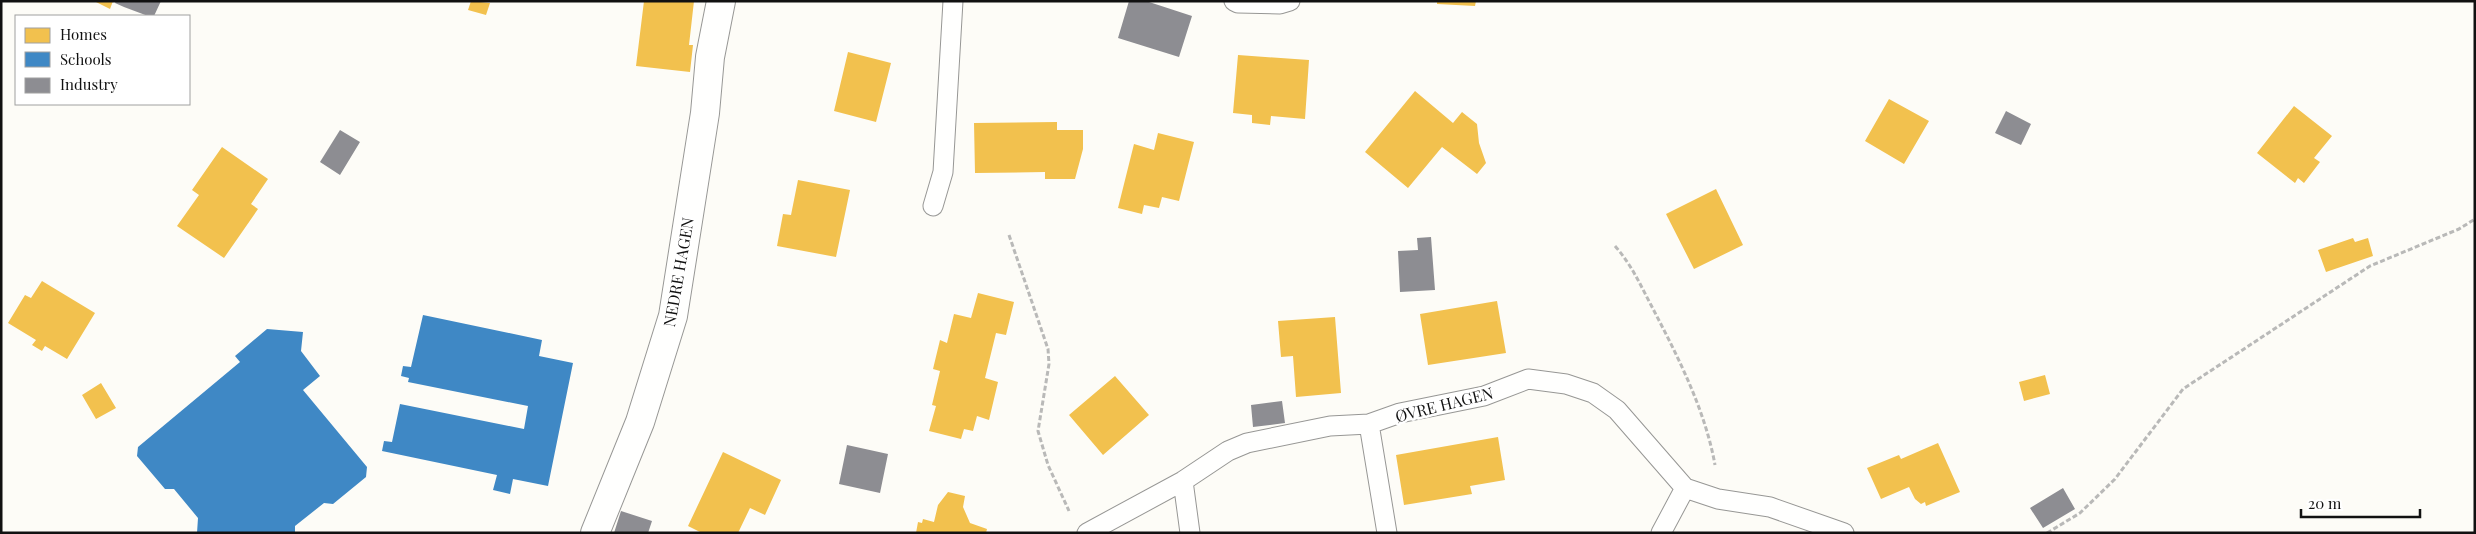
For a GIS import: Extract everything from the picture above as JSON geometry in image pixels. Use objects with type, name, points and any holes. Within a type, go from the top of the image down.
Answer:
[{"type":"street","name":"NEDRE HAGEN","points":[[595,533],[640,422],[673,316],[705,112],[710,57],[721,1]]},
{"type":"lane","points":[[933,206],[943,172],[953,1]]},
{"type":"lane","points":[[1234,1],[1280,4],[1290,1]]},
{"type":"lane","name":"ØVRE HAGEN","points":[[1087,533],[1183,481],[1228,451],[1247,443],[1330,426],[1369,424],[1400,413],[1484,396],[1528,379],[1566,384],[1593,393],[1617,410],[1685,488]]},
{"type":"lane","points":[[1369,424],[1387,533]]},
{"type":"lane","points":[[1183,481],[1190,533]]},
{"type":"lane","points":[[1660,533],[1685,488],[1718,499],[1770,506],[1844,533]]},
{"type":"path","points":[[2047,533],[2080,513],[2115,479],[2183,389],[2370,266],[2459,228],[2475,219]]},
{"type":"path","points":[[1009,235],[1048,349],[1050,364],[1038,431],[1048,465],[1072,516]]},
{"type":"path","points":[[1615,246],[1627,260],[1675,353],[1702,418],[1712,448],[1716,470]]},
{"type":"building: Homes","points":[[94,1],[113,1],[110,9]]},
{"type":"building: Homes","points":[[471,1],[490,3],[486,15],[468,10]]},
{"type":"building: Homes","points":[[644,1],[694,1],[689,45],[693,45],[690,72],[636,66]]},
{"type":"building: Homes","points":[[1437,1],[1476,1],[1475,6],[1437,4]]},
{"type":"building: Homes","points":[[848,52],[891,63],[876,122],[834,111]]},
{"type":"building: Homes","points":[[1238,55],[1309,60],[1305,119],[1271,116],[1270,125],[1252,123],[1252,115],[1233,113]]},
{"type":"building: Homes","points":[[1415,91],[1453,123],[1462,112],[1477,124],[1479,143],[1486,163],[1477,174],[1442,147],[1408,188],[1365,152]]},
{"type":"building: Homes","points":[[1889,99],[1929,121],[1904,164],[1865,141]]},
{"type":"building: Homes","points":[[2294,106],[2332,136],[2314,158],[2320,162],[2304,183],[2298,178],[2295,183],[2257,153]]},
{"type":"building: Homes","points":[[1057,122],[1057,130],[1083,130],[1083,149],[1075,179],[1045,179],[1045,172],[975,173],[974,123]]},
{"type":"building: Homes","points":[[1158,133],[1194,142],[1179,201],[1162,197],[1159,208],[1144,205],[1142,214],[1118,208],[1134,144],[1154,150]]},
{"type":"building: Homes","points":[[222,147],[268,179],[251,204],[258,209],[224,258],[177,226],[199,195],[192,190]]},
{"type":"building: Homes","points":[[798,180],[850,190],[836,257],[777,246],[783,214],[791,215]]},
{"type":"building: Homes","points":[[1716,189],[1743,245],[1694,269],[1666,214]]},
{"type":"building: Homes","points":[[2353,238],[2355,242],[2368,238],[2373,256],[2326,272],[2318,250]]},
{"type":"building: Homes","points":[[42,281],[95,313],[67,359],[45,346],[42,351],[32,345],[36,340],[8,323],[25,295],[31,298]]},
{"type":"building: Homes","points":[[978,293],[1014,302],[1006,335],[996,333],[985,378],[998,382],[989,420],[977,416],[973,431],[964,429],[961,439],[929,431],[936,406],[932,405],[940,371],[933,369],[940,340],[947,343],[954,314],[971,318]]},
{"type":"building: Homes","points":[[1497,301],[1506,353],[1428,365],[1420,314]]},
{"type":"building: Homes","points":[[1335,317],[1341,393],[1296,397],[1293,356],[1281,357],[1278,321]]},
{"type":"building: Homes","points":[[2045,375],[2050,394],[2024,401],[2019,382]]},
{"type":"building: Homes","points":[[1115,376],[1149,415],[1103,455],[1069,415]]},
{"type":"building: Homes","points":[[101,383],[116,408],[96,419],[82,395]]},
{"type":"building: Homes","points":[[1498,437],[1505,480],[1470,486],[1472,494],[1404,505],[1396,455]]},
{"type":"building: Homes","points":[[1938,443],[1960,492],[1926,506],[1925,502],[1921,504],[1915,499],[1909,487],[1881,499],[1867,468],[1899,455],[1901,459]]},
{"type":"building: Homes","points":[[723,452],[781,480],[765,515],[750,508],[738,533],[702,533],[688,526]]},
{"type":"building: Homes","points":[[948,492],[965,496],[963,507],[970,523],[987,529],[986,533],[916,533],[918,522],[922,523],[923,519],[934,522],[938,505]]},
{"type":"building: Schools","points":[[423,315],[542,340],[539,356],[573,363],[548,486],[513,479],[510,494],[493,490],[497,475],[382,451],[384,441],[392,442],[400,404],[524,429],[528,406],[408,382],[409,378],[401,376],[403,366],[411,367]]},
{"type":"building: Schools","points":[[267,329],[303,332],[301,351],[320,376],[303,390],[367,467],[366,477],[333,504],[324,503],[295,526],[295,533],[197,533],[198,518],[174,489],[165,489],[137,456],[138,447],[240,362],[235,356]]},
{"type":"building: Industry","points":[[116,1],[161,1],[154,15],[145,15],[115,3]]},
{"type":"building: Industry","points":[[1129,1],[1146,1],[1192,16],[1179,57],[1118,38]]},
{"type":"building: Industry","points":[[2006,111],[2031,124],[2021,145],[1995,133]]},
{"type":"building: Industry","points":[[340,130],[360,142],[340,175],[320,162]]},
{"type":"building: Industry","points":[[1431,237],[1435,290],[1400,292],[1398,251],[1418,250],[1417,238]]},
{"type":"building: Industry","points":[[1282,401],[1285,423],[1253,427],[1251,405]]},
{"type":"building: Industry","points":[[847,445],[888,454],[880,493],[839,484]]},
{"type":"building: Industry","points":[[2063,488],[2075,509],[2043,528],[2030,508]]},
{"type":"building: Industry","points":[[621,511],[652,521],[648,533],[614,533]]}]
